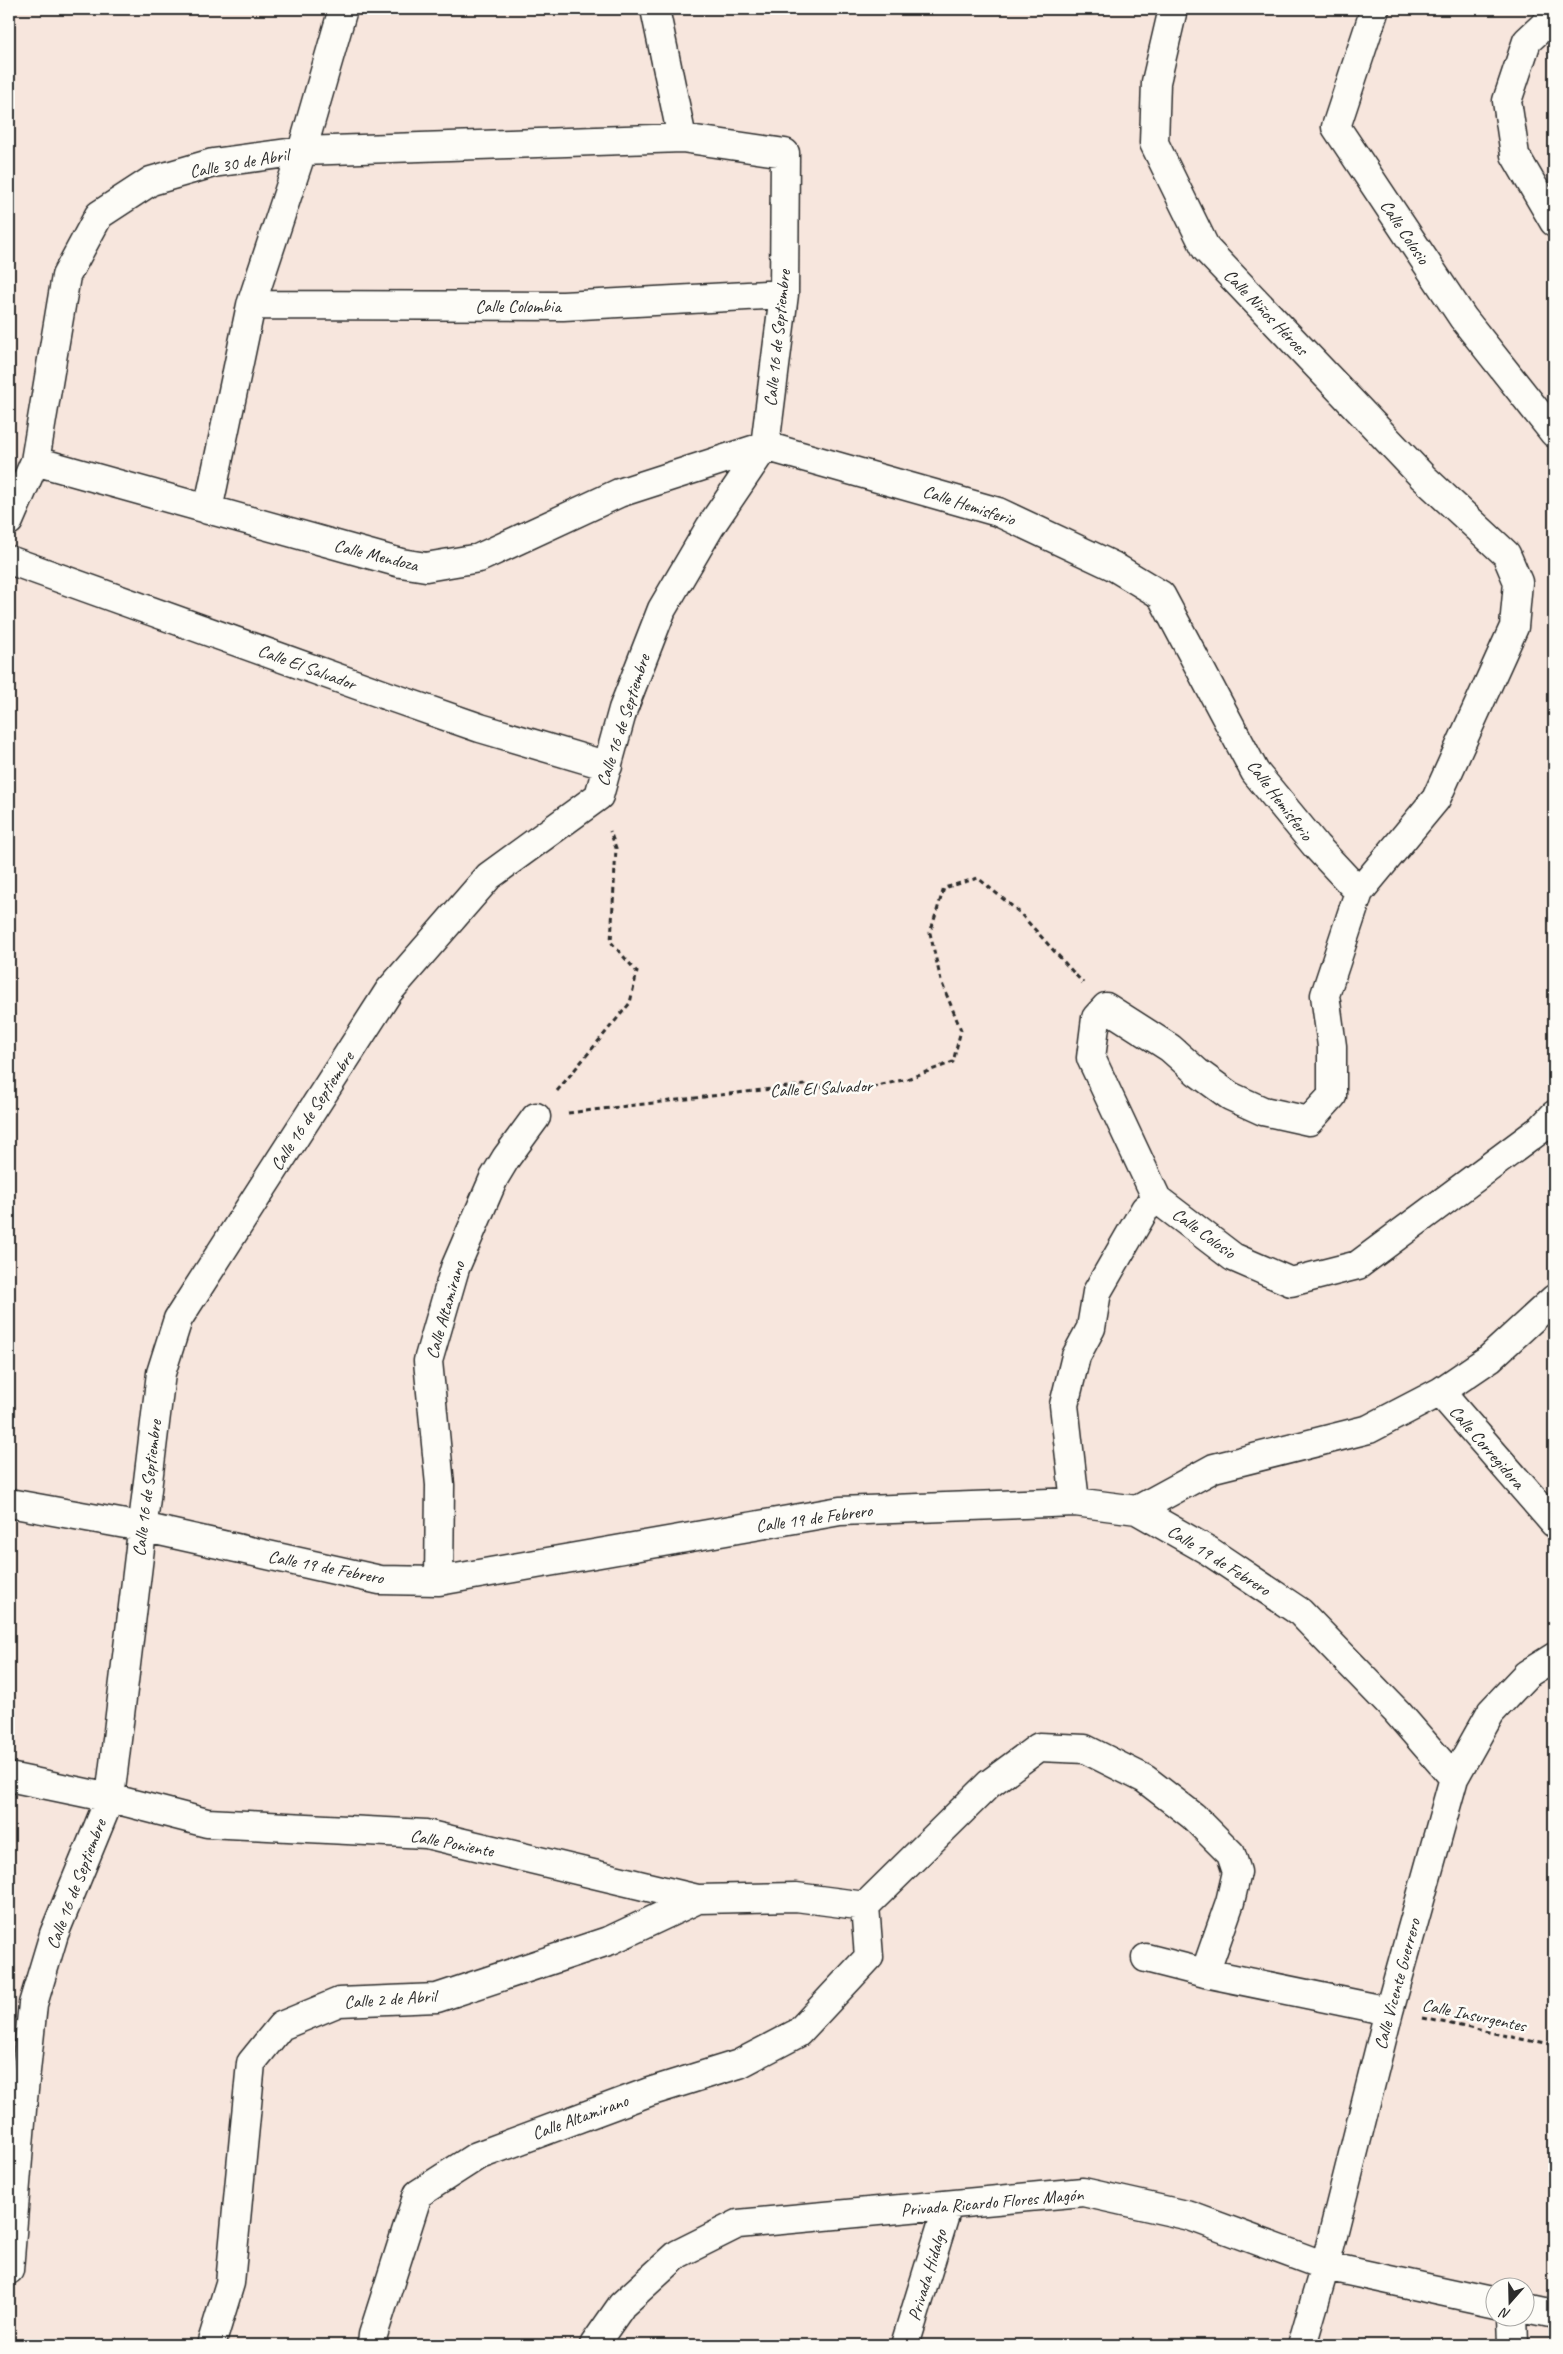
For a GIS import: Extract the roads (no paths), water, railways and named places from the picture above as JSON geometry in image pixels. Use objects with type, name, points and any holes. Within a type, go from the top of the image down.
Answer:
[{"type":"street","points":[[208,510],[251,306],[302,152],[343,9]]},
{"type":"street","points":[[655,9],[682,138]]},
{"type":"street","name":"Calle Niños Héroes","points":[[1173,9],[1156,82],[1154,143],[1206,249],[1423,477],[1506,554],[1518,582],[1514,628],[1436,799],[1359,892]]},
{"type":"street","name":"Calle Colosio","points":[[1375,9],[1336,127],[1463,318],[1554,433]]},
{"type":"street","points":[[1554,16],[1527,41],[1507,101],[1515,155],[1554,222]]},
{"type":"street","name":"Calle 30 de Abril","points":[[9,521],[35,461],[66,276],[99,215],[151,181],[213,163],[302,152],[682,138]]},
{"type":"street","name":"Calle 16 de Septiembre","points":[[9,2270],[22,2109],[33,2004],[54,1934],[110,1798],[161,1373],[178,1319],[389,991],[489,876],[599,796],[623,709],[662,608],[710,527],[765,446],[784,294],[785,153],[682,138]]},
{"type":"street","name":"Calle Colombia","points":[[251,306],[563,306],[784,294]]},
{"type":"street","name":"Calle Mendoza","points":[[35,461],[401,563],[426,567],[479,558],[619,493],[765,446]]},
{"type":"street","name":"Calle Hemisferio","points":[[765,446],[998,512],[1113,566],[1161,595],[1255,772],[1316,846],[1359,892]]},
{"type":"street","name":"Calle El Salvador","points":[[9,560],[480,728],[608,766]]},
{"type":"street","points":[[1157,1199],[1091,1058],[1096,1018],[1106,1007],[1170,1048],[1230,1096],[1263,1111],[1309,1121],[1332,1096],[1332,1046],[1325,995],[1359,892]]},
{"type":"street","name":"Calle Colosio","points":[[1075,1502],[1064,1406],[1076,1356],[1091,1328],[1096,1292],[1145,1210],[1157,1199],[1233,1257],[1291,1282],[1358,1265],[1542,1128],[1554,1115]]},
{"type":"street","name":"Calle Altamirano","points":[[439,1581],[440,1484],[428,1361],[455,1268],[490,1187],[506,1158],[536,1117]]},
{"type":"street","points":[[1137,1510],[1214,1468],[1368,1429],[1440,1392],[1490,1358],[1554,1298]]},
{"type":"street","name":"Calle Corregidora","points":[[1440,1392],[1554,1523]]},
{"type":"street","name":"Calle 19 de Febrero","points":[[9,1503],[142,1527],[380,1580],[439,1581],[840,1511],[1075,1502],[1137,1510],[1209,1551],[1300,1612],[1397,1712],[1454,1778]]},
{"type":"street","name":"Calle Vicente Guerrero","points":[[1302,2345],[1325,2266],[1389,2011],[1454,1778],[1491,1712],[1527,1674],[1554,1657]]},
{"type":"street","points":[[865,1906],[988,1784],[1039,1747],[1085,1749],[1145,1779],[1193,1816],[1232,1854],[1237,1872],[1230,1902],[1205,1973]]},
{"type":"street","name":"Calle Poniente","points":[[9,1777],[110,1798],[207,1823],[426,1834],[698,1899],[796,1897],[865,1906]]},
{"type":"street","name":"Calle 2 de Abril","points":[[211,2345],[230,2283],[251,2063],[282,2026],[339,2002],[436,1998],[611,1940],[698,1899]]},
{"type":"street","name":"Calle Altamirano","points":[[372,2345],[373,2334],[418,2194],[477,2156],[649,2092],[739,2064],[798,2033],[869,1957],[865,1906]]},
{"type":"street","points":[[1146,1958],[1205,1973],[1389,2011]]},
{"type":"street","name":"Privada Ricardo Flores Magón","points":[[594,2345],[622,2305],[678,2254],[738,2224],[1082,2192],[1190,2216],[1325,2266],[1486,2300]]},
{"type":"street","name":"Privada Hidalgo","points":[[905,2345],[948,2205]]},
{"type":"street","points":[[1536,2311],[1554,2314]]},
{"type":"street","points":[[1512,2326],[1513,2345]]}]
